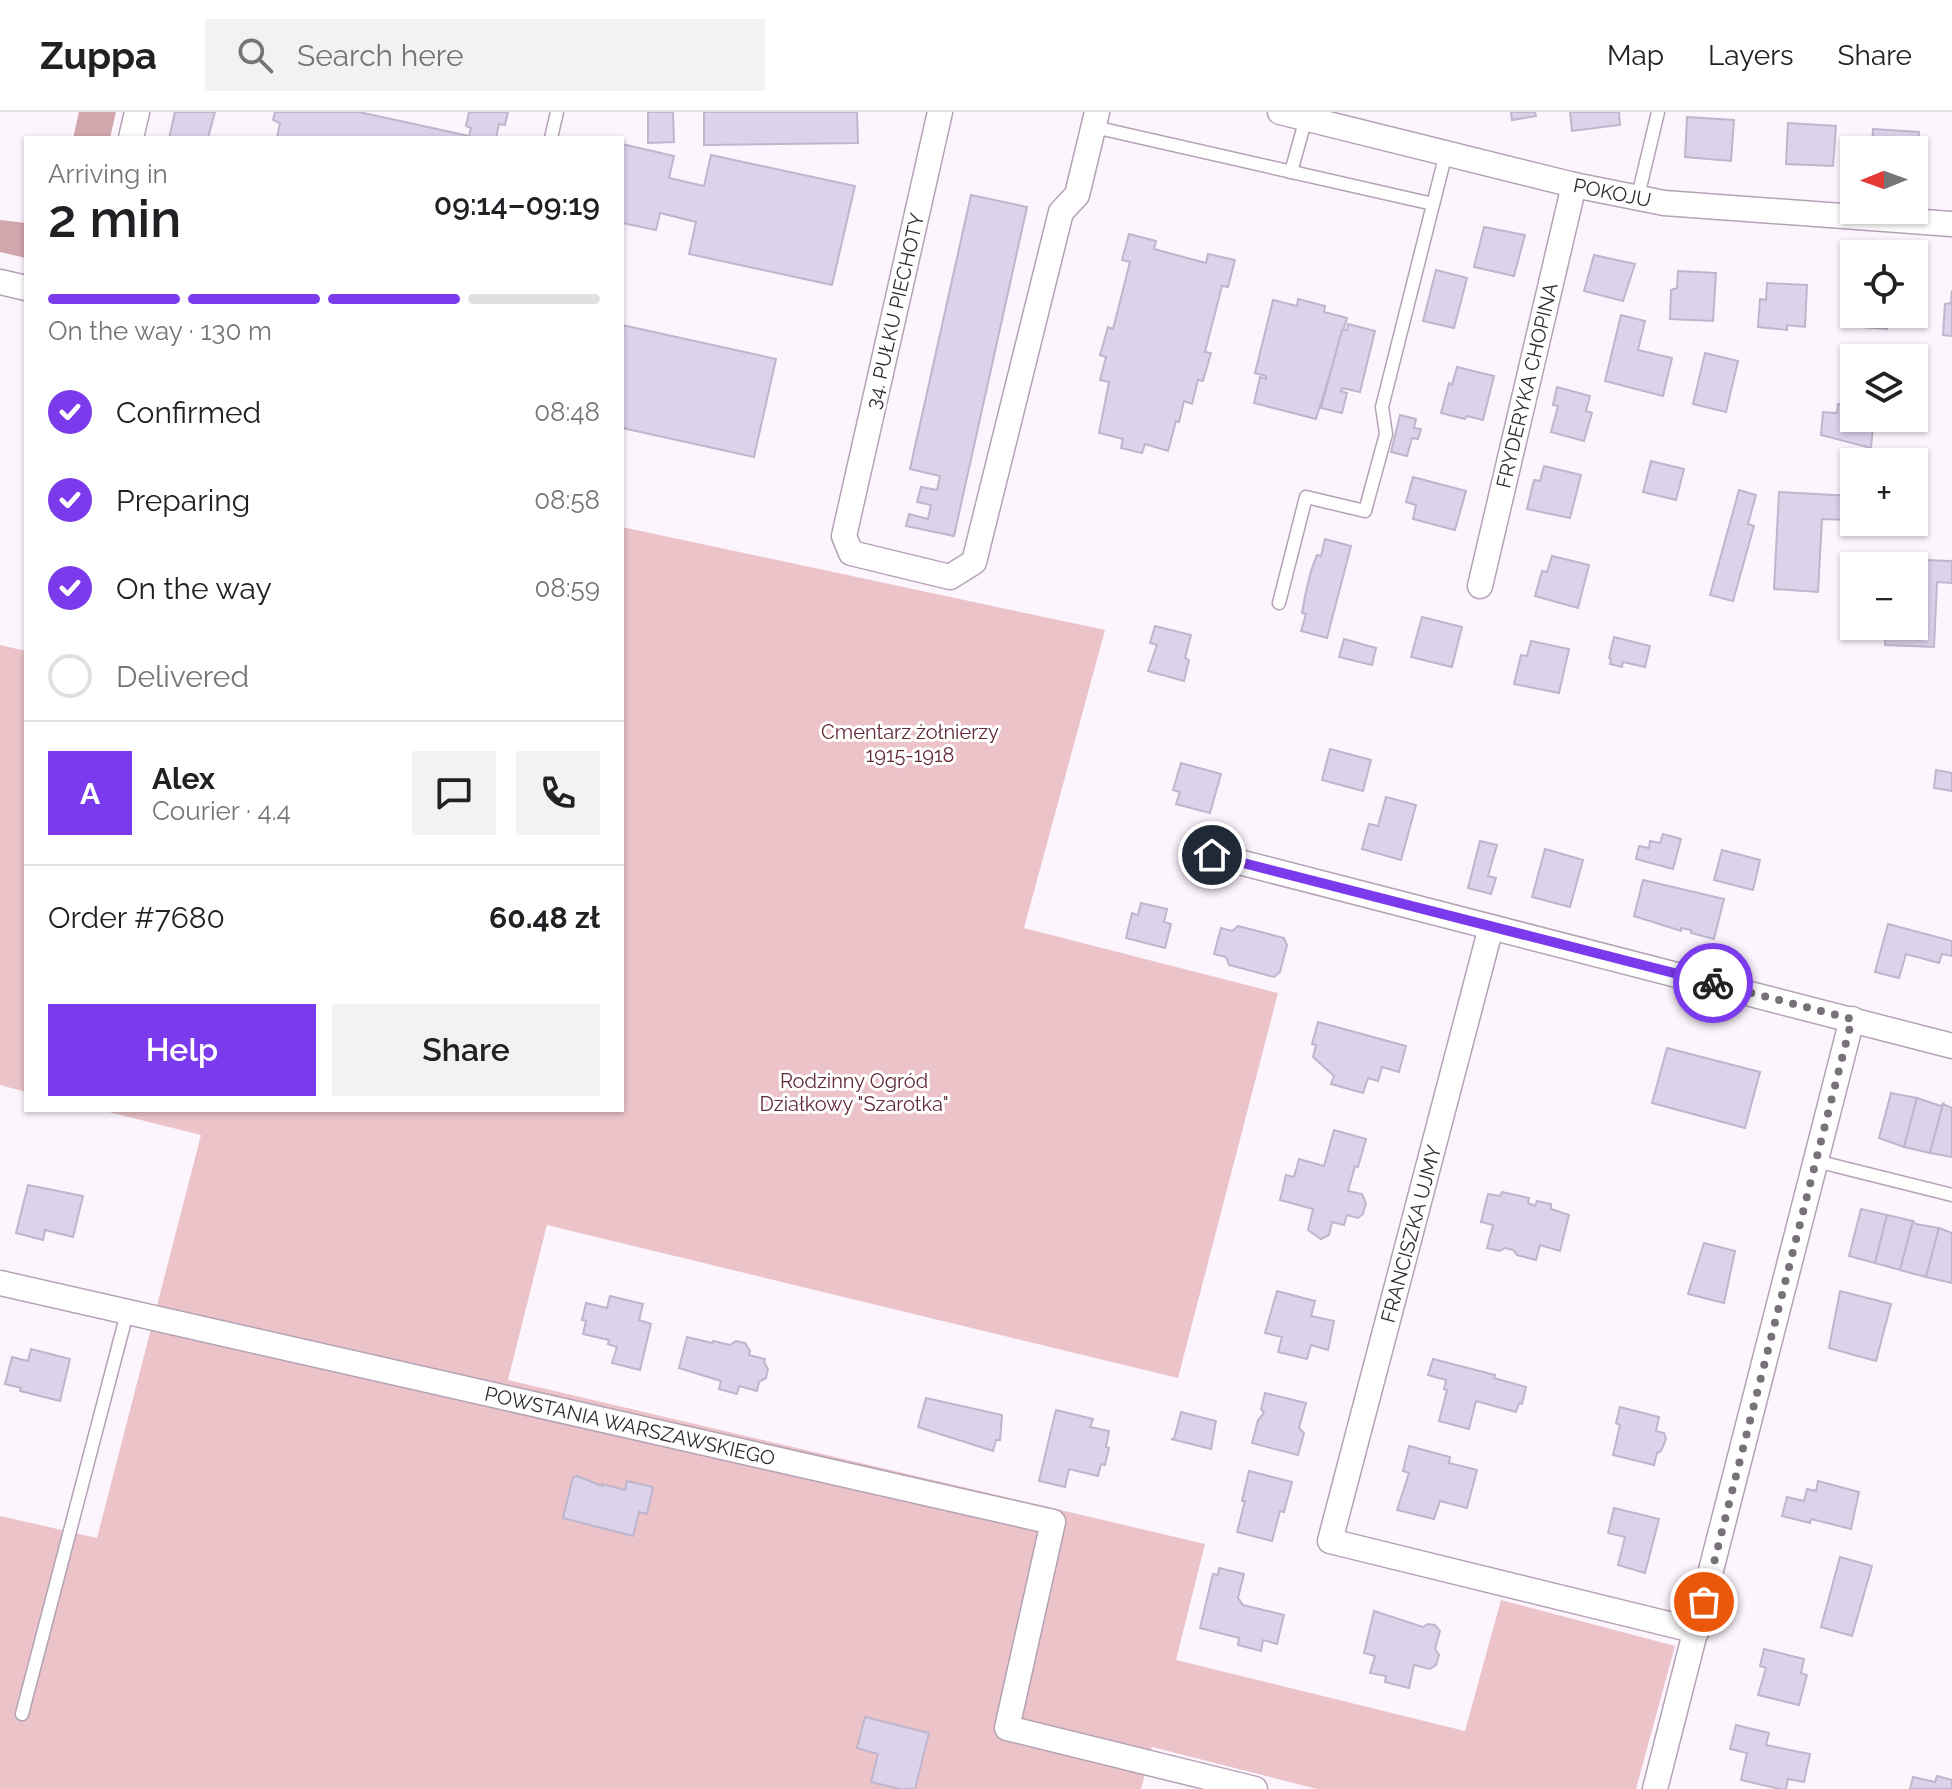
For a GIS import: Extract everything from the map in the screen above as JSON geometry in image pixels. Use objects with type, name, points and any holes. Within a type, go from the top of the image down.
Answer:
[{"type":"street","points":[[131,136],[137,112]]},
{"type":"street","name":"34. PUŁKU PIECHOTY","points":[[940,112],[844,536],[851,553],[950,577],[974,562],[1061,212],[1077,195],[1096,119]]},
{"type":"street","name":"POKOJU","points":[[1280,112],[1306,118],[1335,118],[1446,153],[1574,185],[1664,203],[1952,224]]},
{"type":"street","name":"FRYDERYKA CHOPINA","points":[[1480,586],[1574,185]]},
{"type":"street","points":[[0,282],[24,288]]},
{"type":"street","points":[[1212,855],[1952,1046]]},
{"type":"street","name":"FRANCISZKA UJMY","points":[[1491,927],[1330,1541],[1697,1631]]},
{"type":"street","points":[[1655,1789],[1852,1019]]},
{"type":"street","name":"POWSTANIA WARSZAWSKIEGO","points":[[0,1283],[1053,1522],[1007,1728],[1255,1789]]},
{"type":"lane","points":[[551,136],[557,112]]},
{"type":"lane","points":[[1638,196],[1658,112]]},
{"type":"lane","points":[[1291,172],[1306,118]]},
{"type":"lane","points":[[1096,119],[1291,172],[1433,204]]},
{"type":"lane","points":[[1279,603],[1306,497],[1365,511],[1386,434],[1382,407],[1446,153]]},
{"type":"lane","points":[[1816,1161],[1952,1195]]},
{"type":"lane","points":[[22,1714],[127,1313]]},
{"type":"green space","points":[[624,527],[1105,630],[1024,928],[1278,993],[1178,1378],[547,1225],[508,1380],[1205,1544],[1176,1660],[1465,1731],[1501,1600],[1675,1646],[1636,1789],[1317,1789],[1152,1747],[1141,1789],[0,1789],[0,1516],[97,1538],[201,1135],[109,1112],[624,1112]]},
{"type":"green space","points":[[0,645],[24,651],[24,1091],[0,1085]]},
{"type":"shaded area","points":[[79,112],[116,112],[110,136],[73,136]]},
{"type":"shaded area","points":[[0,220],[24,223],[24,258],[0,252]]},
{"type":"building","points":[[175,112],[215,112],[209,136],[169,136]]},
{"type":"building","points":[[275,112],[359,112],[469,136],[277,136],[280,123],[273,120]]},
{"type":"building","points":[[469,112],[508,112],[505,125],[499,124],[496,136],[469,136],[471,128],[466,126]]},
{"type":"building","points":[[648,112],[673,112],[674,142],[648,143]]},
{"type":"building","points":[[704,112],[857,112],[858,143],[704,145]]},
{"type":"building","points":[[1511,112],[1535,112],[1536,116],[1512,120]]},
{"type":"building","points":[[1570,112],[1619,112],[1620,125],[1572,131]]},
{"type":"building","points":[[1687,117],[1734,120],[1731,161],[1685,157]]},
{"type":"building","points":[[1788,123],[1836,126],[1833,166],[1786,164]]},
{"type":"building","points":[[1873,129],[1919,132],[1919,136],[1873,136]]},
{"type":"building","points":[[624,144],[674,156],[669,178],[704,186],[711,155],[855,186],[832,285],[689,254],[696,222],[660,213],[656,230],[624,223]]},
{"type":"building","points":[[971,195],[1027,207],[954,536],[906,526],[909,514],[928,519],[931,505],[917,502],[921,487],[937,490],[940,476],[910,469]]},
{"type":"building","points":[[1484,227],[1525,235],[1514,276],[1474,267]]},
{"type":"building","points":[[1129,234],[1156,241],[1154,249],[1206,263],[1208,254],[1235,260],[1228,287],[1222,286],[1205,352],[1211,353],[1203,381],[1198,380],[1192,404],[1184,401],[1168,451],[1145,444],[1142,453],[1121,448],[1123,439],[1099,433],[1109,382],[1100,380],[1106,357],[1100,355],[1108,327],[1113,329],[1130,262],[1122,260]]},
{"type":"building","points":[[1594,255],[1635,264],[1623,301],[1584,291]]},
{"type":"building","points":[[1436,270],[1467,278],[1454,328],[1423,321]]},
{"type":"building","points":[[1678,271],[1716,273],[1713,321],[1670,319],[1671,290],[1677,288]]},
{"type":"building","points":[[1767,283],[1807,285],[1805,327],[1787,325],[1787,330],[1758,327],[1760,299],[1766,300]]},
{"type":"building","points":[[1952,290],[1952,336],[1943,335],[1945,304],[1951,303]]},
{"type":"building","points":[[1298,299],[1325,306],[1324,312],[1347,318],[1316,419],[1254,403],[1260,377],[1266,379],[1266,376],[1255,373],[1273,300],[1297,306]]},
{"type":"building","points":[[1621,315],[1645,321],[1638,350],[1672,358],[1663,396],[1605,381]]},
{"type":"building","points":[[1348,324],[1375,331],[1360,392],[1342,388],[1341,391],[1347,393],[1342,413],[1321,408],[1342,330],[1347,330]]},
{"type":"building","points":[[624,325],[776,359],[754,457],[624,428]]},
{"type":"building","points":[[1705,353],[1738,361],[1726,412],[1693,404]]},
{"type":"building","points":[[1457,367],[1494,376],[1483,420],[1441,413]]},
{"type":"building","points":[[1557,387],[1590,396],[1586,411],[1592,413],[1584,441],[1551,432],[1558,406],[1553,405]]},
{"type":"building","points":[[1840,404],[1840,432],[1872,432],[1871,448],[1821,435],[1823,412],[1837,413]]},
{"type":"building","points":[[1400,415],[1416,419],[1414,428],[1421,429],[1418,439],[1412,438],[1407,456],[1391,452]]},
{"type":"building","points":[[1651,461],[1684,469],[1676,500],[1643,492]]},
{"type":"building","points":[[1544,466],[1581,475],[1570,518],[1527,509],[1534,480],[1540,481]]},
{"type":"building","points":[[1413,477],[1466,491],[1455,530],[1413,519],[1416,505],[1406,502]]},
{"type":"building","points":[[1739,490],[1756,495],[1748,524],[1754,526],[1733,601],[1710,595]]},
{"type":"building","points":[[1779,492],[1840,495],[1840,520],[1822,519],[1818,592],[1774,589]]},
{"type":"building","points":[[1325,539],[1351,546],[1327,638],[1301,631],[1311,571],[1317,555],[1321,556]]},
{"type":"building","points":[[1552,556],[1589,565],[1578,608],[1535,596],[1542,571],[1547,572]]},
{"type":"building","points":[[1928,560],[1952,561],[1952,583],[1937,582],[1934,647],[1885,645],[1885,640],[1928,640]]},
{"type":"building","points":[[1422,617],[1462,627],[1452,667],[1411,657]]},
{"type":"building","points":[[1155,626],[1191,635],[1185,658],[1189,660],[1184,681],[1148,671],[1157,645],[1150,643]]},
{"type":"building","points":[[1614,637],[1650,646],[1645,667],[1623,662],[1622,667],[1610,664]]},
{"type":"building","points":[[1344,639],[1376,648],[1372,665],[1339,657]]},
{"type":"building","points":[[1531,641],[1569,649],[1559,693],[1514,684],[1521,655],[1527,656]]},
{"type":"building","points":[[1330,749],[1371,760],[1363,791],[1322,780]]},
{"type":"building","points":[[1181,763],[1221,774],[1210,813],[1176,804],[1180,792],[1173,790]]},
{"type":"building","points":[[1936,770],[1952,773],[1952,791],[1934,788]]},
{"type":"building","points":[[1386,797],[1416,805],[1401,860],[1362,849],[1369,824],[1378,826]]},
{"type":"building","points":[[1663,834],[1681,839],[1673,869],[1636,859],[1639,846],[1649,848],[1650,841],[1660,843]]},
{"type":"building","points":[[1480,841],[1497,845],[1488,876],[1496,878],[1491,894],[1468,888]]},
{"type":"building","points":[[1545,849],[1583,860],[1570,907],[1532,897]]},
{"type":"building","points":[[1722,850],[1760,860],[1753,890],[1714,880]]},
{"type":"building","points":[[1643,880],[1724,899],[1714,939],[1634,916]]},
{"type":"building","points":[[1141,903],[1167,909],[1164,922],[1171,924],[1165,948],[1126,938],[1132,913],[1138,915]]},
{"type":"building","points":[[1888,924],[1952,941],[1952,956],[1942,954],[1939,963],[1906,954],[1899,978],[1875,972]]},
{"type":"building","points":[[1238,926],[1284,938],[1287,945],[1280,972],[1274,977],[1229,965],[1226,957],[1214,954],[1221,928],[1232,931]]},
{"type":"building","points":[[1318,1022],[1406,1046],[1399,1072],[1382,1067],[1378,1081],[1368,1078],[1363,1093],[1331,1084],[1334,1076],[1313,1057],[1316,1045],[1312,1044]]},
{"type":"building","points":[[1667,1048],[1760,1072],[1745,1128],[1652,1103]]},
{"type":"building","points":[[1891,1093],[1917,1098],[1904,1147],[1879,1138]]},
{"type":"building","points":[[1917,1098],[1943,1104],[1930,1153],[1904,1147]]},
{"type":"building","points":[[1943,1104],[1952,1108],[1952,1157],[1930,1153]]},
{"type":"building","points":[[1334,1130],[1366,1139],[1348,1191],[1362,1194],[1366,1203],[1363,1214],[1358,1218],[1347,1215],[1344,1225],[1332,1222],[1329,1235],[1321,1239],[1308,1230],[1313,1209],[1280,1200],[1286,1175],[1294,1177],[1299,1159],[1324,1166]]},
{"type":"building","points":[[28,1185],[83,1196],[73,1237],[45,1230],[43,1240],[16,1233]]},
{"type":"building","points":[[1502,1192],[1529,1198],[1528,1203],[1535,1206],[1537,1201],[1551,1204],[1551,1209],[1569,1215],[1560,1251],[1540,1245],[1536,1260],[1505,1248],[1500,1251],[1487,1248],[1493,1225],[1481,1222],[1488,1194],[1500,1196]]},
{"type":"building","points":[[1861,1209],[1887,1215],[1875,1263],[1849,1256]]},
{"type":"building","points":[[1887,1215],[1913,1221],[1900,1270],[1875,1263]]},
{"type":"building","points":[[1913,1221],[1939,1228],[1926,1277],[1900,1270]]},
{"type":"building","points":[[1939,1228],[1952,1233],[1952,1283],[1926,1277]]},
{"type":"building","points":[[1704,1243],[1735,1251],[1724,1303],[1688,1294]]},
{"type":"building","points":[[1277,1291],[1315,1301],[1311,1316],[1334,1321],[1328,1350],[1311,1345],[1307,1359],[1278,1352],[1282,1337],[1265,1333]]},
{"type":"building","points":[[1840,1291],[1891,1304],[1876,1361],[1829,1348]]},
{"type":"building","points":[[610,1296],[643,1304],[639,1320],[651,1324],[640,1370],[612,1363],[617,1347],[608,1344],[609,1340],[583,1334],[586,1303],[607,1308]]},
{"type":"building","points":[[687,1337],[730,1345],[736,1341],[745,1343],[749,1355],[765,1359],[768,1369],[766,1378],[759,1382],[757,1391],[739,1386],[737,1394],[719,1389],[721,1381],[679,1368]]},
{"type":"building","points":[[31,1349],[70,1359],[60,1401],[5,1384],[12,1357],[28,1361]]},
{"type":"building","points":[[1433,1359],[1495,1375],[1494,1378],[1526,1387],[1522,1404],[1519,1403],[1516,1412],[1476,1401],[1469,1429],[1439,1421],[1447,1390],[1444,1389],[1446,1380],[1428,1375]]},
{"type":"building","points":[[1265,1393],[1306,1403],[1299,1428],[1304,1433],[1298,1455],[1252,1443],[1258,1420],[1264,1413],[1261,1409]]},
{"type":"building","points":[[926,1398],[1002,1415],[1000,1440],[996,1440],[993,1451],[918,1427]]},
{"type":"building","points":[[1620,1407],[1659,1417],[1656,1431],[1664,1433],[1666,1439],[1654,1465],[1613,1455],[1620,1425],[1616,1423]]},
{"type":"building","points":[[1056,1410],[1093,1419],[1090,1427],[1109,1431],[1105,1465],[1101,1464],[1098,1476],[1069,1469],[1065,1487],[1039,1481]]},
{"type":"building","points":[[1181,1412],[1216,1421],[1211,1449],[1171,1439],[1174,1439]]},
{"type":"building","points":[[1409,1446],[1450,1457],[1449,1463],[1477,1470],[1467,1508],[1440,1501],[1434,1519],[1397,1510],[1409,1473],[1403,1471]]},
{"type":"building","points":[[1249,1471],[1292,1482],[1272,1541],[1237,1532]]},
{"type":"building","points":[[573,1477],[602,1486],[625,1490],[627,1481],[653,1487],[647,1514],[639,1512],[633,1536],[563,1518]]},
{"type":"building","points":[[1818,1481],[1859,1492],[1851,1529],[1811,1519],[1810,1523],[1782,1516],[1787,1497],[1804,1501],[1807,1489],[1816,1491]]},
{"type":"building","points":[[1614,1508],[1659,1519],[1645,1573],[1618,1565],[1625,1537],[1608,1533]]},
{"type":"building","points":[[1840,1557],[1872,1566],[1852,1636],[1821,1627]]},
{"type":"building","points":[[1219,1568],[1244,1574],[1238,1598],[1243,1605],[1284,1615],[1277,1644],[1263,1640],[1261,1651],[1238,1645],[1239,1638],[1200,1628],[1213,1574],[1218,1575]]},
{"type":"building","points":[[1374,1611],[1423,1627],[1435,1625],[1440,1631],[1435,1649],[1439,1655],[1436,1665],[1430,1669],[1414,1665],[1409,1688],[1385,1682],[1386,1676],[1370,1673],[1375,1656],[1364,1653]]},
{"type":"building","points":[[1764,1649],[1804,1659],[1801,1673],[1807,1675],[1799,1705],[1758,1695],[1766,1668],[1760,1666]]},
{"type":"building","points":[[865,1717],[929,1733],[915,1789],[871,1782],[878,1754],[857,1748]]},
{"type":"building","points":[[1736,1725],[1769,1733],[1766,1745],[1810,1754],[1804,1782],[1788,1779],[1786,1789],[1780,1789],[1741,1780],[1747,1753],[1730,1749]]},
{"type":"building","points":[[1937,1776],[1952,1780],[1952,1789],[1910,1789],[1913,1777],[1935,1782]]},
{"type":"way so far","points":[[1704,1602],[1852,1019],[1713,983]]},
{"type":"route","points":[[1212,855],[1713,983]]},
{"type":"park label","name":"Cmentarz żołnierzy 1915-1918","points":[[910,744]]},
{"type":"park label","name":"Rodzinny Ogród Działkowy \"Szarotka\"","points":[[854,1092]]}]
